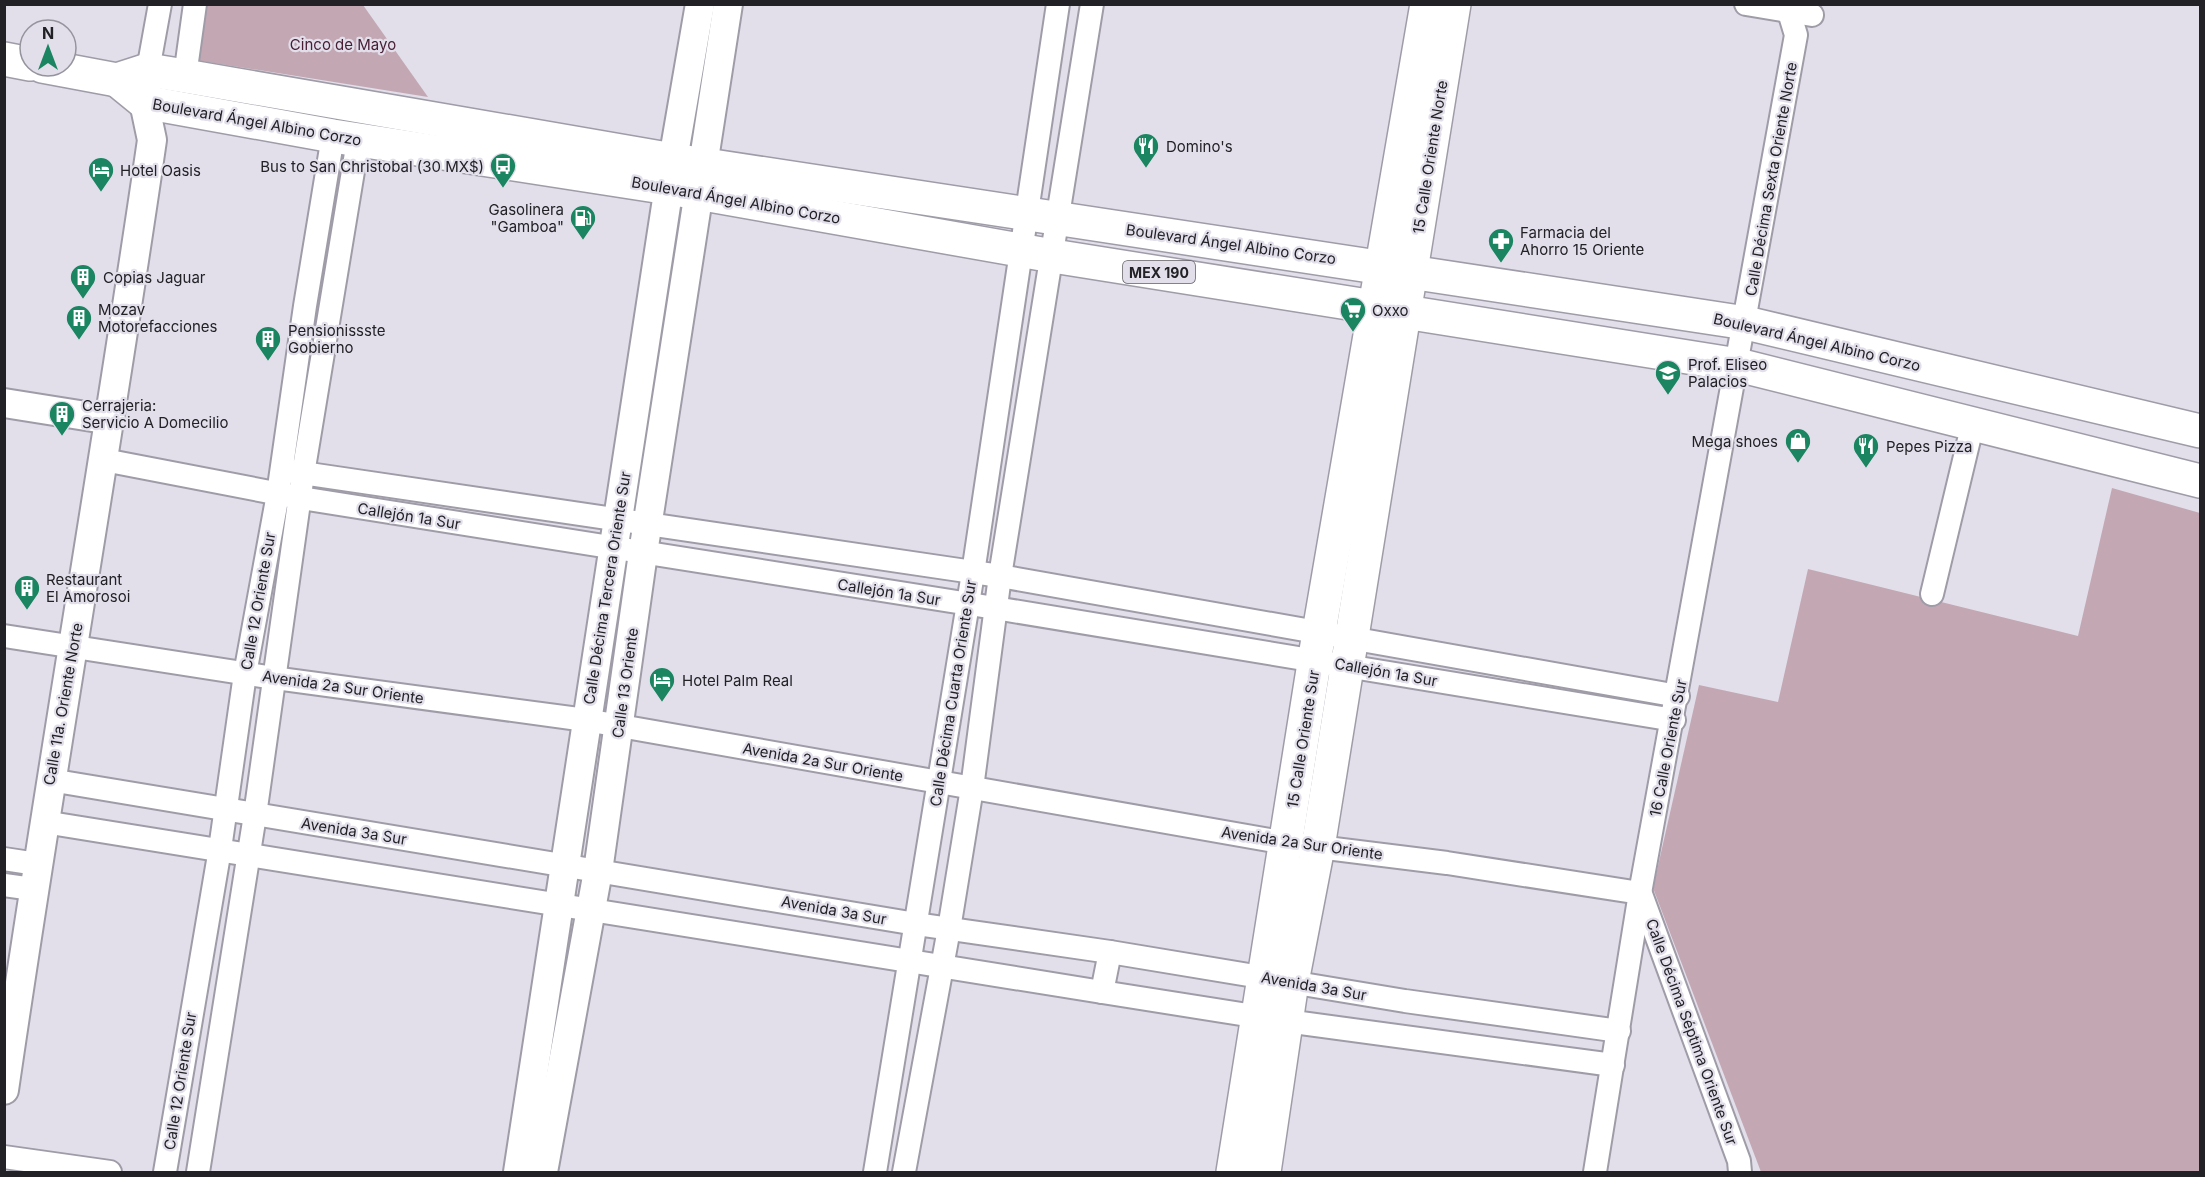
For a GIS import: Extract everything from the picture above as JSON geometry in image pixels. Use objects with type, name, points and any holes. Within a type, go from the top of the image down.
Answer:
[{"type":"main road","name":"15 Calle Oriente Norte","points":[[1390,308],[1427,4]]},
{"type":"main road","name":"15 Calle Oriente Norte","points":[[1396,268],[1454,4]]},
{"type":"main road","name":"Boulevard Ángel Albino Corzo","points":[[78,73],[146,86],[179,107],[346,138],[1043,216],[1746,323],[2200,431]]},
{"type":"main road","name":"Boulevard Ángel Albino Corzo","points":[[146,86],[185,76],[685,176],[1038,252],[1738,365],[2200,481]]},
{"type":"main road","name":"15 Calle Oriente Sur","points":[[1302,845],[1317,646],[1390,308]]},
{"type":"main road","name":"15 Calle Oriente Sur","points":[[1233,1173],[1272,1018],[1302,845],[1350,651],[1390,308]]},
{"type":"main road","name":"15 Calle Oriente Sur","points":[[1264,1173],[1272,1018]]},
{"type":"street","points":[[152,140],[146,86],[160,4]]},
{"type":"street","points":[[152,140],[179,107],[195,4]]},
{"type":"street","name":"Calle Décima Tercera Oriente Sur","points":[[685,176],[700,4]]},
{"type":"street","name":"Calle Décima Tercera Oriente Sur","points":[[518,1173],[567,866],[586,720],[618,519],[685,176],[728,4]]},
{"type":"street","points":[[1043,216],[1058,4]]},
{"type":"street","points":[[1043,216],[1092,4]]},
{"type":"street","points":[[1746,4],[1813,10]]},
{"type":"street","name":"Calle Décima Sexta Oriente Norte","points":[[1790,8],[1797,35]]},
{"type":"street","name":"Calle Décima Sexta Oriente Norte","points":[[1746,323],[1797,35],[1813,10]]},
{"type":"street","name":"Calle 12 Oriente Sur","points":[[198,1173],[255,815],[301,498],[293,472],[305,306],[317,240],[346,138]]},
{"type":"street","name":"Calle 12 Oriente Sur","points":[[165,1173],[220,849],[245,674],[278,494],[293,472],[332,311],[341,243],[346,138]]},
{"type":"street","name":"Calle 11a. Oriente Norte","points":[[4,1090],[50,780],[111,420],[152,140]]},
{"type":"street","name":"Calle 13 Oriente","points":[[543,1173],[592,910],[619,726],[647,523],[685,176]]},
{"type":"street","name":"Calle Décima Cuarta Oriente Sur","points":[[904,1173],[949,929],[972,788],[995,608],[1038,349],[1038,252],[1043,216]]},
{"type":"street","name":"Calle Décima Cuarta Oriente Sur","points":[[875,1173],[1008,344],[1038,252],[1043,216]]},
{"type":"street","points":[[317,240],[341,243]]},
{"type":"street","points":[[305,306],[332,311]]},
{"type":"street","name":"16 Calle Oriente Sur","points":[[1595,1173],[1641,893],[1746,323]]},
{"type":"street","points":[[1008,344],[1038,349]]},
{"type":"street","points":[[4,403],[111,420]]},
{"type":"street","points":[[1932,594],[1973,423]]},
{"type":"street","name":"Callejón 1a Sur","points":[[104,460],[301,498],[1103,626],[1317,646],[1678,696]]},
{"type":"street","name":"Callejón 1a Sur","points":[[293,472],[1000,576],[1108,595],[1317,646]]},
{"type":"street","points":[[1103,626],[1108,595]]},
{"type":"street","name":"Avenida 2a Sur Oriente","points":[[4,636],[245,674],[586,720],[1302,845],[1447,863],[1641,893]]},
{"type":"street","name":"Callejón 1a Sur","points":[[1350,651],[1674,720]]},
{"type":"street","name":"Avenida 3a Sur","points":[[50,780],[916,924],[1110,952],[1405,1001],[1619,1031]]},
{"type":"street","points":[[44,822],[376,874],[941,968],[1272,1018],[1613,1065]]},
{"type":"street","points":[[376,874],[383,836]]},
{"type":"street","points":[[4,859],[35,876]]},
{"type":"street","points":[[4,885],[35,876]]},
{"type":"street","name":"Calle Décima Séptima Oriente Sur","points":[[1641,893],[1739,1161],[1740,1173]]},
{"type":"street","points":[[1102,992],[1110,952]]},
{"type":"street","points":[[1401,1036],[1405,1001]]},
{"type":"street","points":[[4,1157],[110,1173]]},
{"type":"green space","name":"Cinco de Mayo","points":[[197,5],[363,5],[428,97],[189,59]]},
{"type":"green space","points":[[2112,488],[2200,513],[2200,1172],[1761,1172],[1653,888],[1699,685],[1778,702],[1808,569],[2078,636]]},
{"type":"place","name":"Domino's","points":[[1146,169]]},
{"type":"place","name":"Bus to San Christobal (30 MX$)","points":[[503,189]]},
{"type":"place","name":"Hotel Oasis","points":[[101,193]]},
{"type":"place","name":"Gasolinera \"Gamboa\"","points":[[583,241]]},
{"type":"place","name":"Farmacia del Ahorro 15 Oriente","points":[[1501,264]]},
{"type":"place","name":"Copias Jaguar","points":[[83,300]]},
{"type":"place","name":"Oxxo","points":[[1353,333]]},
{"type":"place","name":"Mozav Motorefacciones","points":[[79,341]]},
{"type":"place","name":"Pensionissste Gobierno","points":[[268,362]]},
{"type":"place","name":"Prof. Eliseo Palacios","points":[[1668,396]]},
{"type":"place","name":"Cerrajeria: Servicio A Domecilio","points":[[62,437]]},
{"type":"place","name":"Mega shoes","points":[[1798,464]]},
{"type":"place","name":"Pepes Pizza","points":[[1866,469]]},
{"type":"place","name":"Restaurant El Amorosoi","points":[[27,611]]},
{"type":"place","name":"Hotel Palm Real","points":[[662,703]]}]
